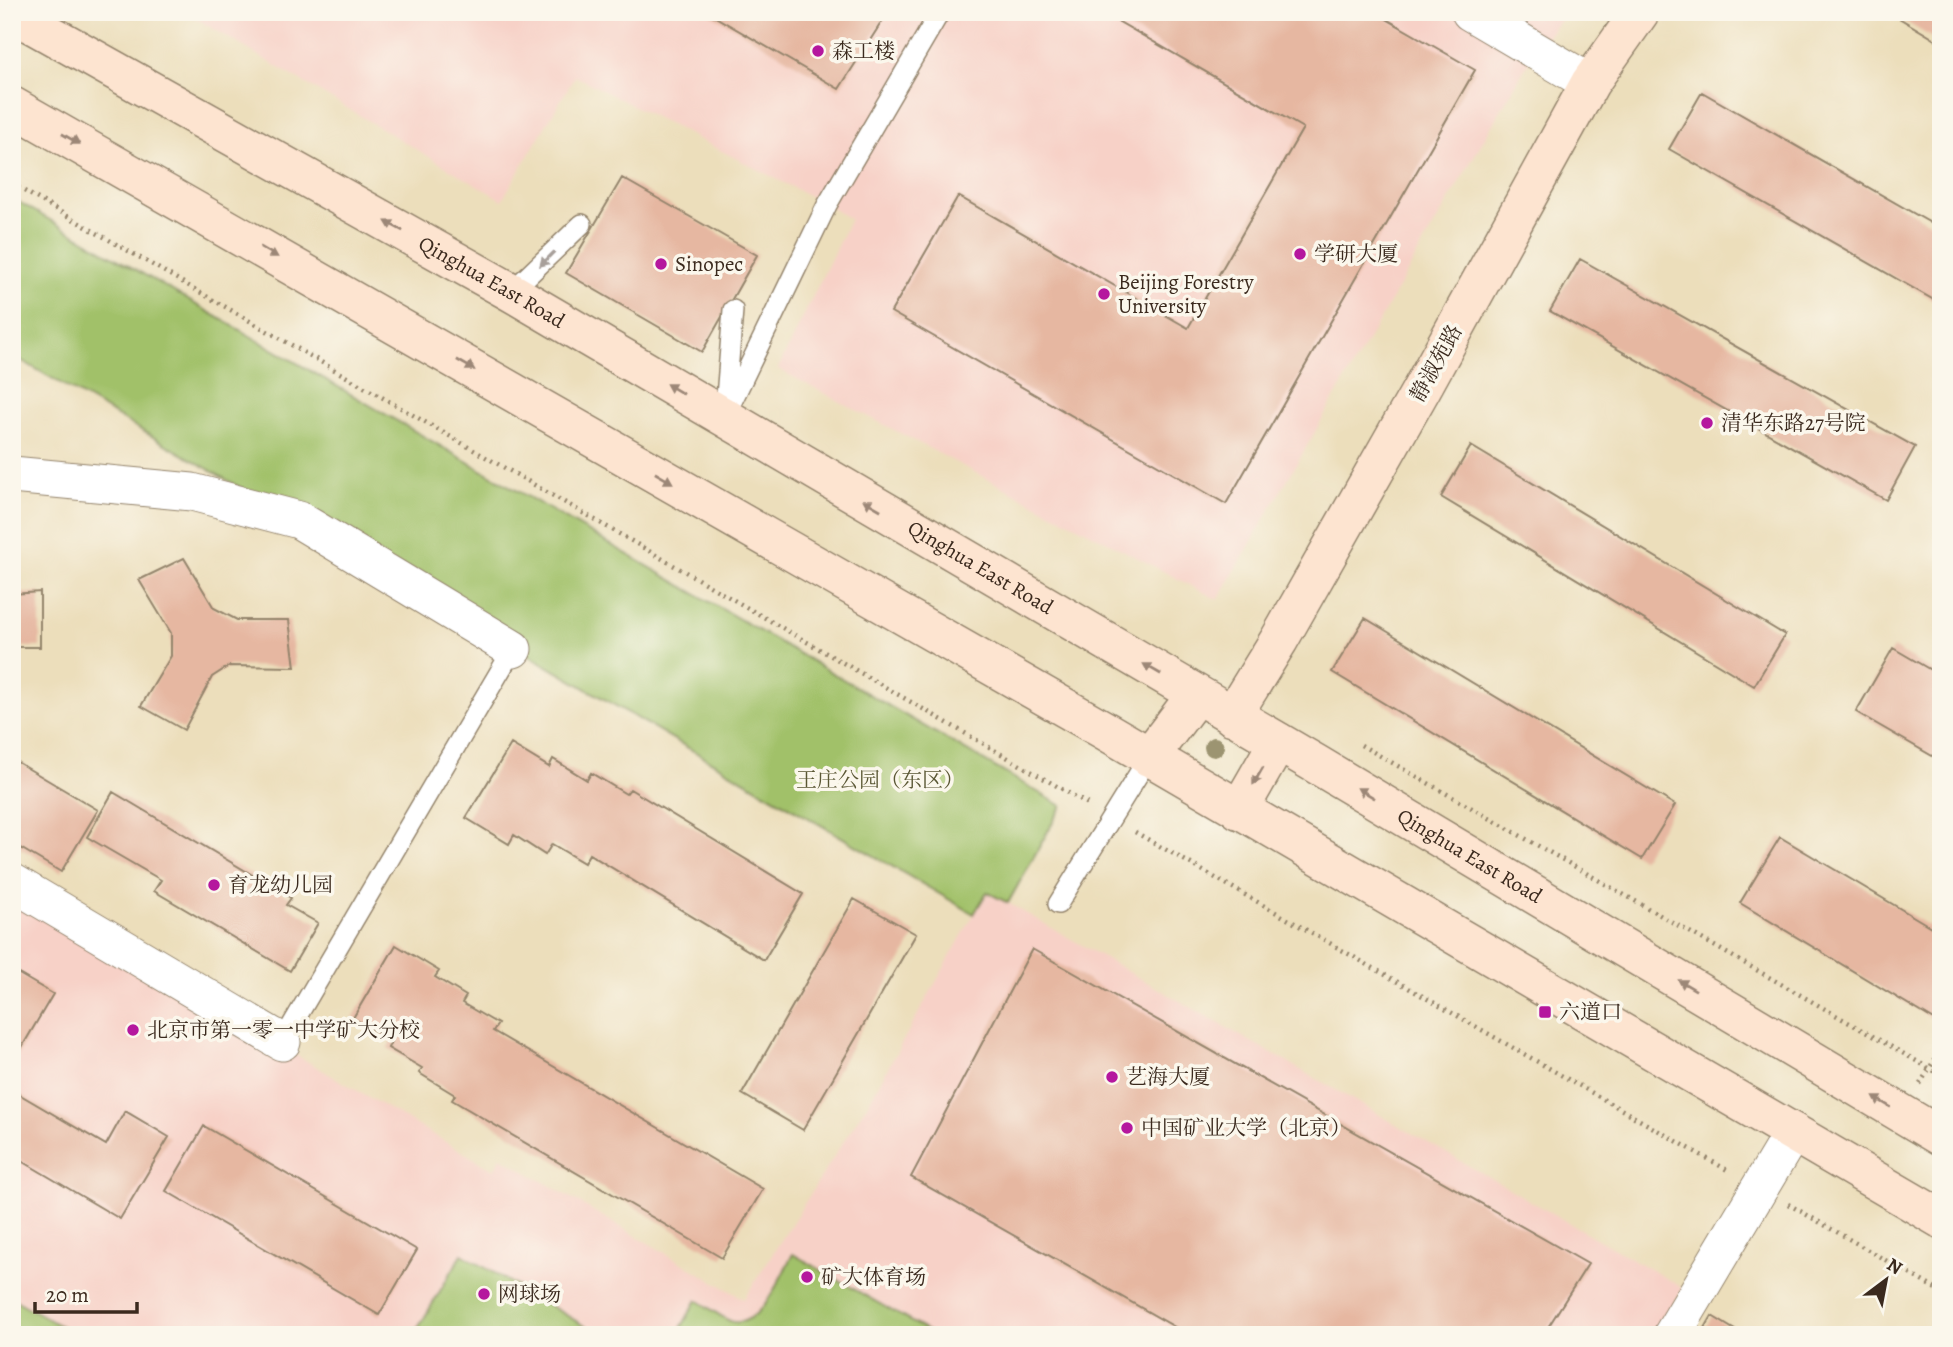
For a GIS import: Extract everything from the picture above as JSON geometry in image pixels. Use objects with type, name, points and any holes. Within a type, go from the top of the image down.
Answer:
[{"type":"main road","name":"静淑苑路","points":[[1232,716],[1279,640],[1421,390],[1590,83],[1640,12]]},
{"type":"main road","name":"Qinghua East Road","points":[[12,13],[511,292],[1278,742],[1941,1137]]},
{"type":"main road","points":[[12,106],[1149,757],[1941,1219]]},
{"type":"main road","points":[[1149,757],[1196,695]]},
{"type":"main road","points":[[1239,810],[1278,742]]},
{"type":"street","points":[[1470,12],[1590,83]]},
{"type":"street","points":[[12,475],[192,492],[299,520],[513,649]]},
{"type":"street","points":[[12,882],[282,1042]]},
{"type":"street","points":[[1672,1335],[1793,1132]]},
{"type":"lane","points":[[724,418],[827,205],[940,12]]},
{"type":"lane","points":[[511,292],[582,224]]},
{"type":"lane","points":[[724,418],[733,310]]},
{"type":"lane","points":[[282,1042],[513,649]]},
{"type":"lane","points":[[1058,904],[1149,757]]},
{"type":"path","points":[[12,184],[1941,1292]]},
{"type":"path","points":[[1919,1084],[1938,1054]]},
{"type":"shaded area","name":"Beijing Forestry University","points":[[185,12],[1567,12],[1536,49],[1218,600],[778,369],[850,219],[827,205],[575,76],[502,200]]},
{"type":"shaded area","name":"中国矿业大学（北京）","points":[[12,890],[494,1170],[501,1157],[744,1299],[871,1098],[987,891],[1683,1288],[1657,1335],[12,1335]]},
{"type":"green space","name":"王庄公园（东区）","points":[[12,198],[1062,806],[1008,903],[987,892],[974,914],[12,355]]},
{"type":"green space","name":"网球场","points":[[462,1254],[600,1335],[414,1335]]},
{"type":"green space","name":"矿大体育场","points":[[793,1254],[934,1335],[677,1335],[697,1300],[730,1321],[741,1322],[751,1318],[769,1299]]},
{"type":"green space","points":[[12,1298],[76,1335],[12,1335]]},
{"type":"building","name":"森工楼","points":[[707,12],[888,12],[839,89]]},
{"type":"building","name":"学研大厦","points":[[1102,12],[1374,12],[1475,70],[1226,504],[891,312],[958,196],[1188,328],[1303,128]]},
{"type":"building","points":[[1889,12],[1941,12],[1941,43]]},
{"type":"building","points":[[1702,92],[1941,229],[1941,304],[1669,149]]},
{"type":"building","name":"Sinopec","points":[[622,178],[757,255],[702,352],[566,273]]},
{"type":"building","points":[[1580,259],[1915,447],[1886,500],[1550,311]]},
{"type":"building","points":[[1471,446],[1785,635],[1754,686],[1441,497]]},
{"type":"building","points":[[184,558],[214,608],[237,620],[289,620],[295,667],[229,666],[212,677],[184,730],[141,706],[171,656],[171,633],[139,580]]},
{"type":"building","points":[[40,592],[40,647],[12,647],[12,594]]},
{"type":"building","points":[[1365,618],[1675,805],[1642,859],[1332,672]]},
{"type":"building","points":[[1893,648],[1941,676],[1941,761],[1856,712]]},
{"type":"building","points":[[511,744],[549,767],[553,759],[587,780],[591,773],[626,794],[630,789],[803,894],[764,960],[589,854],[584,863],[552,844],[545,855],[514,835],[509,844],[466,818]]},
{"type":"building","points":[[12,759],[98,810],[61,872],[12,843]]},
{"type":"building","name":"育龙幼儿园","points":[[113,792],[291,898],[286,905],[318,923],[290,971],[154,891],[161,880],[87,837]]},
{"type":"building","points":[[1780,837],[1941,933],[1941,1024],[1740,903]]},
{"type":"building","points":[[854,899],[916,934],[803,1130],[742,1094]]},
{"type":"building","points":[[396,945],[439,971],[435,977],[466,996],[462,1003],[498,1024],[493,1031],[763,1189],[722,1258],[452,1100],[455,1095],[419,1073],[422,1068],[388,1048],[391,1041],[353,1018]]},
{"type":"building","name":"艺海大厦","points":[[1032,949],[1588,1264],[1543,1335],[1189,1335],[911,1177]]},
{"type":"building","points":[[12,970],[53,994],[12,1064]]},
{"type":"building","points":[[12,1090],[106,1145],[125,1111],[169,1137],[120,1219],[12,1155]]},
{"type":"building","points":[[204,1126],[417,1250],[379,1315],[166,1191]]},
{"type":"building","points":[[1712,1316],[1743,1335],[1701,1335]]},
{"type":"place","name":"森工楼","points":[[818,51]]},
{"type":"place","name":"学研大厦","points":[[1300,254]]},
{"type":"place","name":"Sinopec","points":[[661,264]]},
{"type":"place","name":"Beijing Forestry University","points":[[1104,294]]},
{"type":"place","name":"清华东路27号院","points":[[1707,423]]},
{"type":"place","name":"育龙幼儿园","points":[[214,885]]},
{"type":"place","name":"六道口","points":[[1545,1012]]},
{"type":"place","name":"北京市第一零一中学矿大分校","points":[[133,1030]]},
{"type":"place","name":"艺海大厦","points":[[1112,1077]]},
{"type":"place","name":"中国矿业大学（北京）","points":[[1127,1128]]},
{"type":"place","name":"矿大体育场","points":[[807,1277]]},
{"type":"place","name":"网球场","points":[[484,1294]]}]
